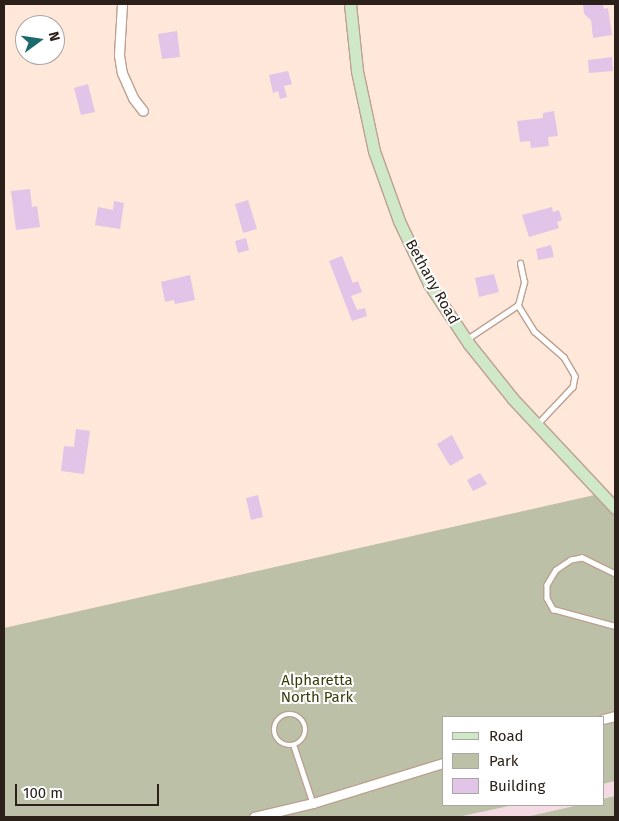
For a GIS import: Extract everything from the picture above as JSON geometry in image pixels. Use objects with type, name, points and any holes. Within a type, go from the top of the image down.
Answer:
[{"type":"street","points":[[122,4],[119,54],[122,73],[133,98],[143,110]]},
{"type":"street","name":"Bethany Road","points":[[350,4],[361,99],[386,185],[429,284],[466,339],[536,425],[615,508]]},
{"type":"street","points":[[254,817],[313,803],[442,763]]},
{"type":"lane","points":[[466,339],[518,306],[524,282],[520,263]]},
{"type":"lane","points":[[518,306],[534,331],[564,356],[575,376],[568,392],[536,425]]},
{"type":"lane","points":[[615,574],[582,558],[571,560],[556,570],[547,585],[547,598],[553,609],[615,626]]},
{"type":"lane","points":[[286,714],[301,718],[306,728],[302,741],[294,746],[281,744],[274,736],[276,720],[286,714]]},
{"type":"lane","points":[[294,746],[313,803]]},
{"type":"shaded area","points":[[615,781],[615,817],[458,817],[508,806],[604,806],[604,784]]},
{"type":"green space","name":"Alpharetta North Park","points":[[599,494],[615,507],[615,781],[604,784],[604,716],[442,716],[442,806],[508,806],[458,817],[4,817],[4,628]]},
{"type":"green space","points":[[615,796],[615,817],[526,817],[575,806],[604,806],[604,799]]},
{"type":"building","points":[[583,4],[603,4],[604,9],[608,8],[612,35],[593,38],[591,20],[584,14]]},
{"type":"building","points":[[177,31],[180,57],[162,59],[158,34]]},
{"type":"building","points":[[612,57],[613,71],[589,73],[588,60]]},
{"type":"building","points":[[288,71],[292,84],[284,86],[287,97],[280,99],[278,91],[273,93],[269,75]]},
{"type":"building","points":[[88,84],[95,112],[81,115],[74,88]]},
{"type":"building","points":[[554,111],[558,136],[548,137],[549,146],[531,148],[530,141],[520,142],[517,121],[543,118],[543,113]]},
{"type":"building","points":[[30,189],[32,207],[37,206],[40,227],[16,230],[11,191]]},
{"type":"building","points":[[248,200],[257,229],[243,233],[235,204]]},
{"type":"building","points":[[114,201],[124,203],[120,229],[95,225],[98,207],[113,210]]},
{"type":"building","points":[[552,207],[553,212],[559,210],[562,220],[557,222],[559,228],[529,237],[522,215]]},
{"type":"building","points":[[246,238],[249,250],[238,253],[235,241]]},
{"type":"building","points":[[551,245],[554,257],[538,260],[536,249]]},
{"type":"building","points":[[342,256],[353,283],[358,281],[362,292],[351,296],[357,310],[365,308],[367,316],[352,321],[329,261]]},
{"type":"building","points":[[494,274],[499,292],[479,297],[475,278]]},
{"type":"building","points":[[190,275],[195,300],[175,304],[174,300],[165,302],[161,282]]},
{"type":"building","points":[[76,429],[90,431],[84,474],[61,471],[64,446],[74,447]]},
{"type":"building","points":[[452,435],[464,458],[450,466],[437,444]]},
{"type":"building","points":[[480,473],[487,484],[473,491],[467,480]]},
{"type":"building","points":[[258,495],[263,517],[251,520],[246,498]]}]
